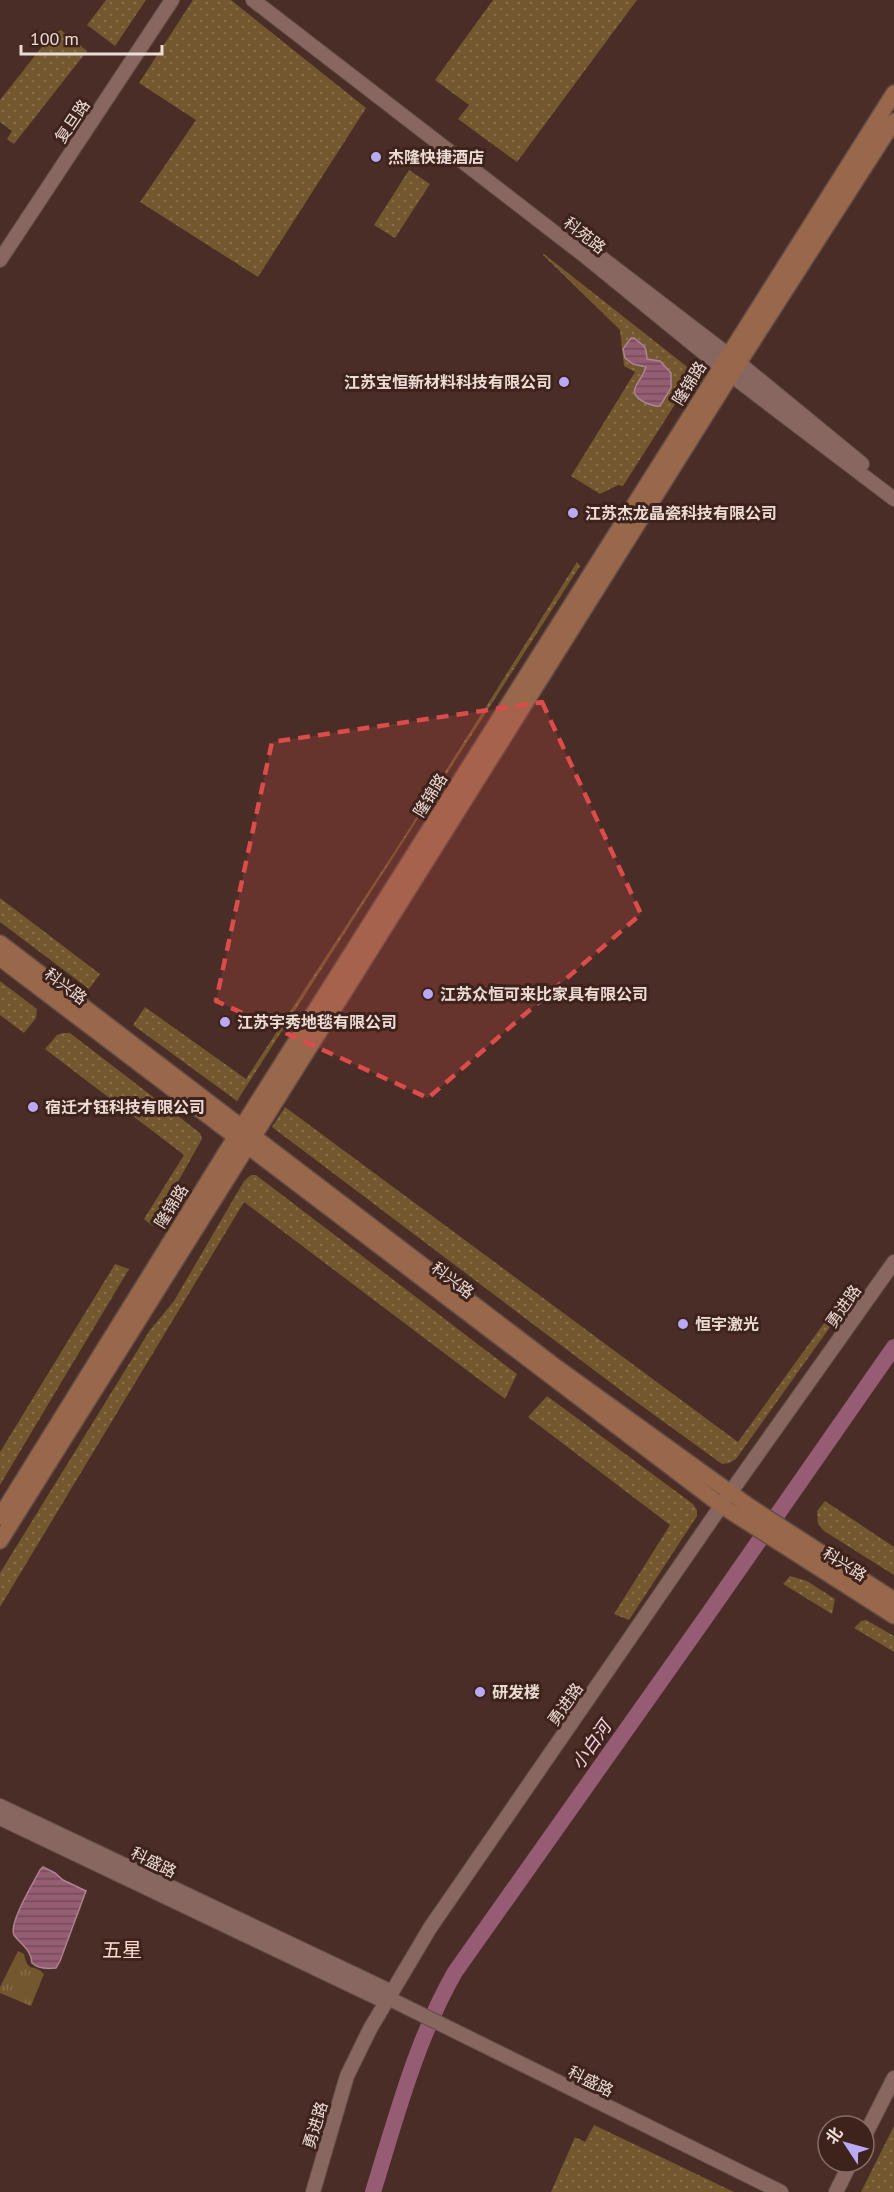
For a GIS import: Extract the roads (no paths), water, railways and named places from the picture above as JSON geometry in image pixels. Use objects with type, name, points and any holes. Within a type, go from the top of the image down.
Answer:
[{"type":"main road","name":"隆锦路","points":[[0,1517],[245,1136],[730,364],[894,93]]},
{"type":"main road","name":"隆锦路","points":[[730,364],[894,121]]},
{"type":"main road","name":"科兴路","points":[[0,943],[245,1136]]},
{"type":"main road","name":"科兴路","points":[[0,958],[552,1364],[726,1499],[894,1616]]},
{"type":"main road","name":"隆锦路","points":[[0,1541],[245,1136]]},
{"type":"main road","name":"科兴路","points":[[787,1540],[894,1600]]},
{"type":"street","name":"复旦路","points":[[0,260],[172,0]]},
{"type":"street","name":"科苑路","points":[[253,0],[585,256],[730,364],[894,499]]},
{"type":"street","name":"科苑路","points":[[263,0],[894,490]]},
{"type":"street","name":"勇进路","points":[[313,2192],[347,2076],[389,1997],[430,1928],[726,1499],[894,1262]]},
{"type":"street","name":"科盛路","points":[[0,1806],[780,2192]]},
{"type":"street","name":"科盛路","points":[[0,1818],[389,1997]]},
{"type":"street","points":[[876,2114],[894,2078]]},
{"type":"street","points":[[836,2192],[845,2174]]},
{"type":"waterway","name":"小白河","points":[[373,2192],[418,2052],[455,1972],[894,1347]]},
{"type":"place","name":"杰隆快捷酒店","points":[[376,157]]},
{"type":"place","name":"江苏宝恒新材料科技有限公司","points":[[564,382]]},
{"type":"place","name":"江苏杰龙晶瓷科技有限公司","points":[[573,513]]},
{"type":"place","name":"江苏众恒可来比家具有限公司","points":[[428,994]]},
{"type":"place","name":"江苏宇秀地毯有限公司","points":[[225,1022]]},
{"type":"place","name":"宿迁才钰科技有限公司","points":[[33,1107]]},
{"type":"place","name":"恒宇激光","points":[[683,1324]]},
{"type":"place","name":"研发楼","points":[[480,1692]]},
{"type":"district","name":"五星","points":[[122,1950]]}]
